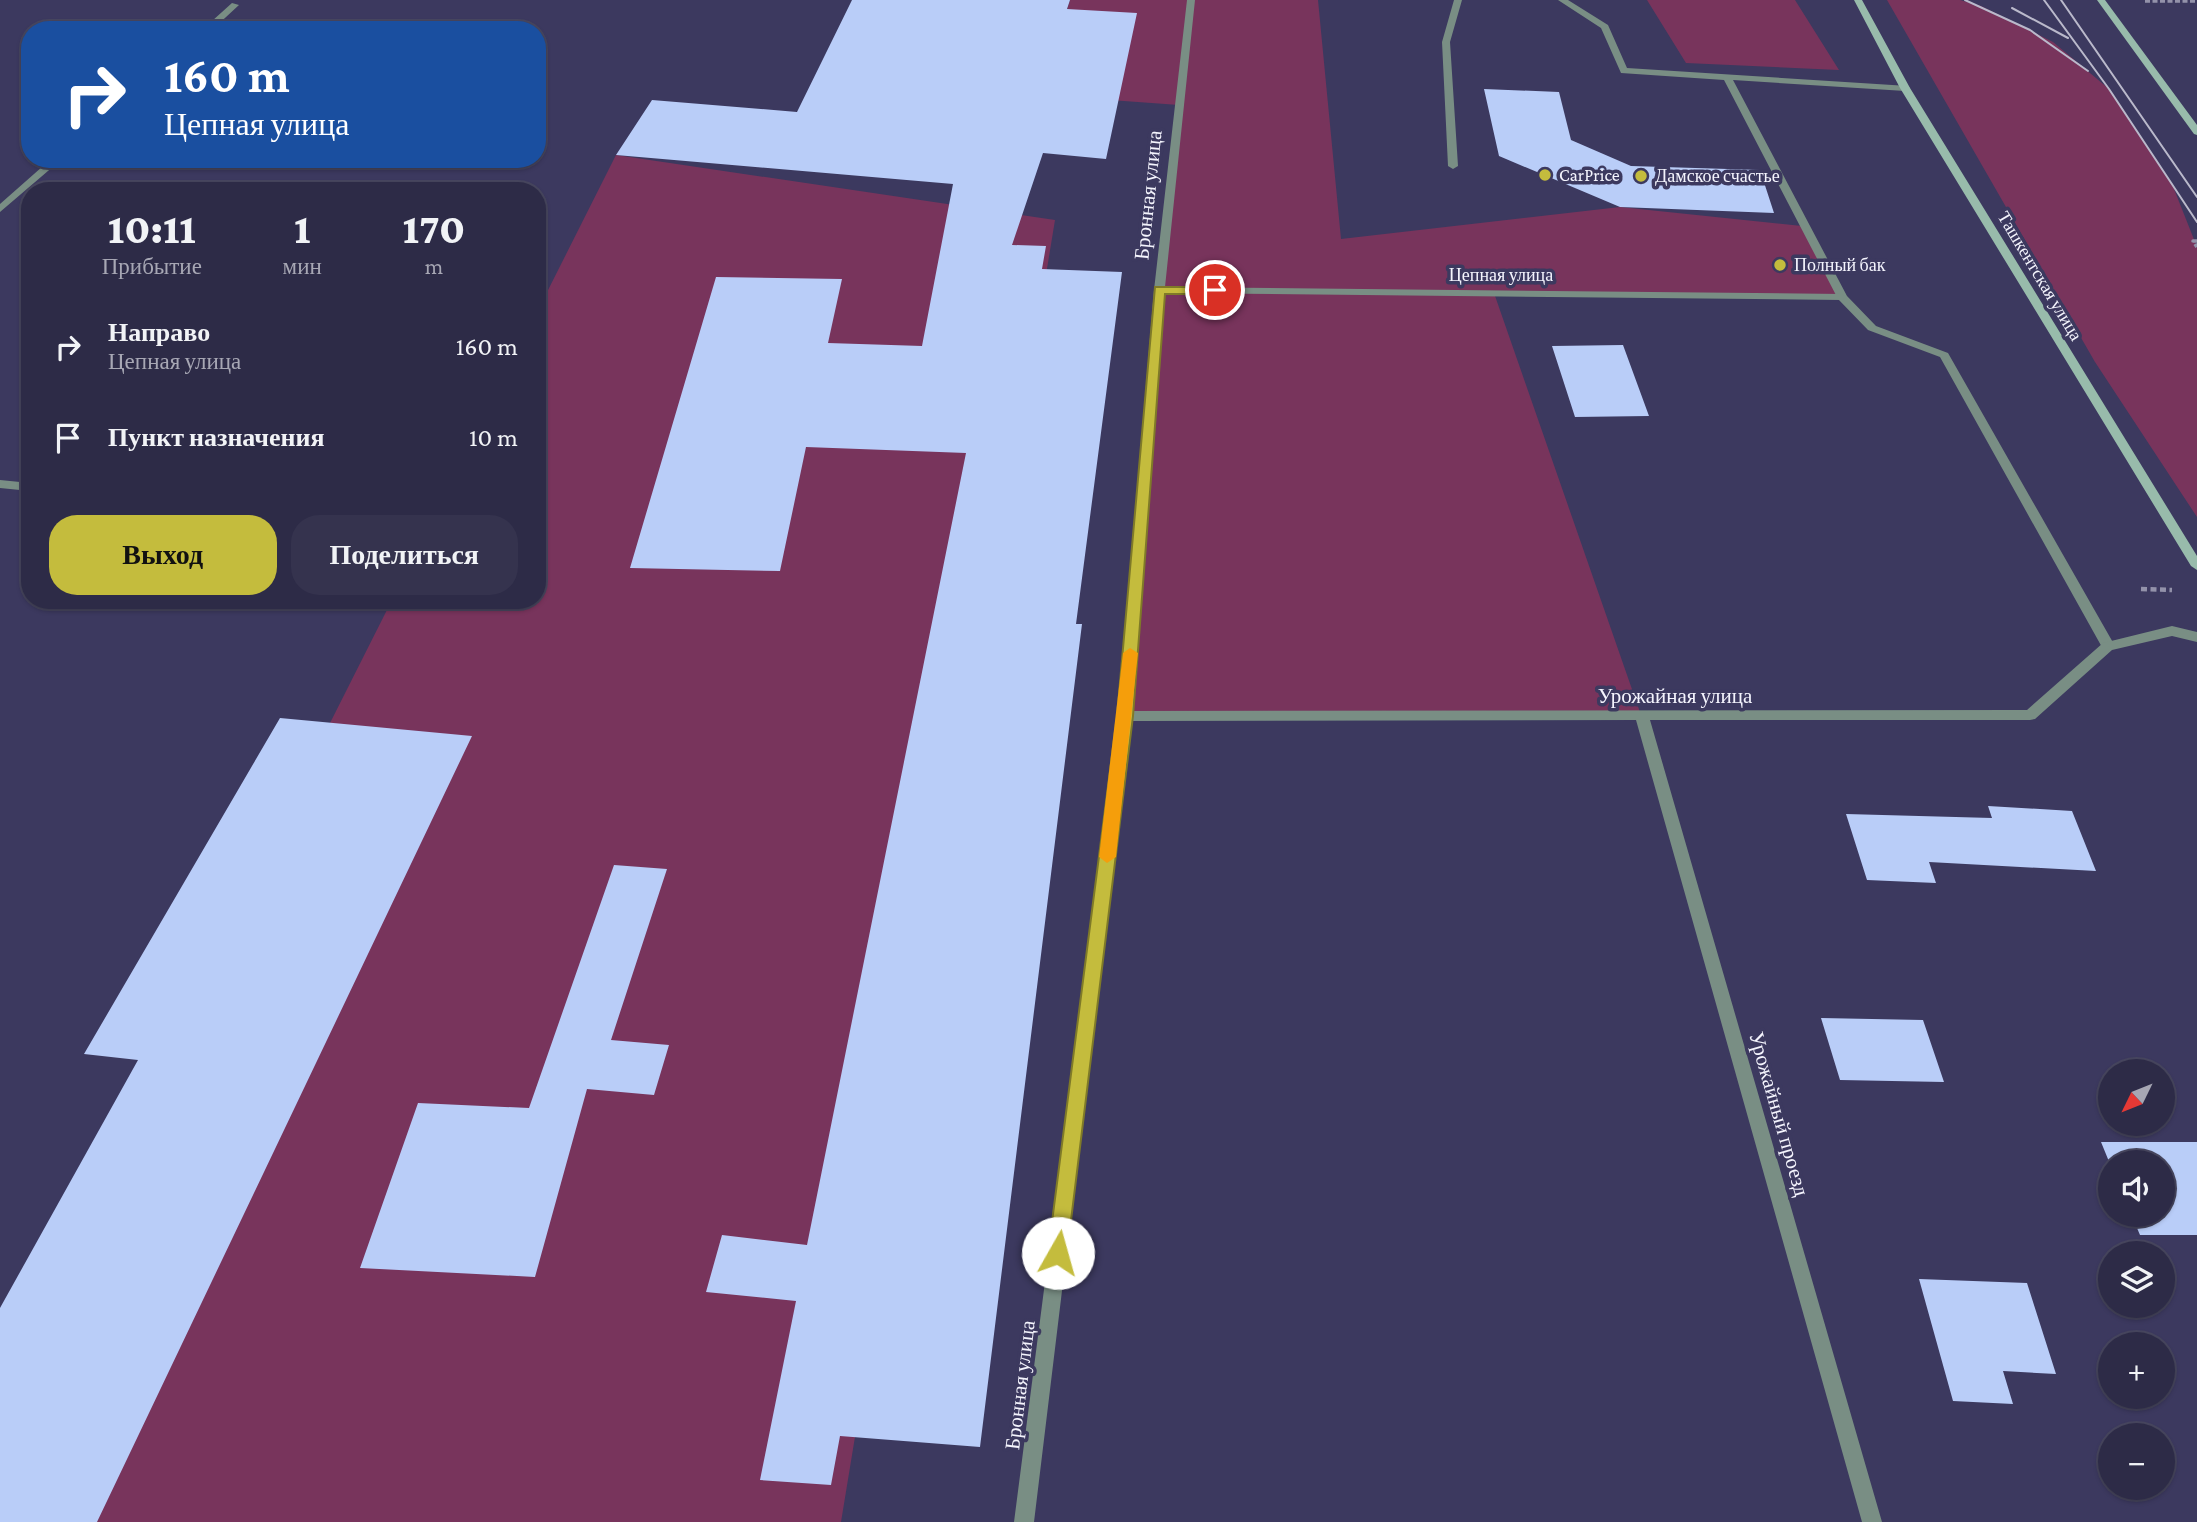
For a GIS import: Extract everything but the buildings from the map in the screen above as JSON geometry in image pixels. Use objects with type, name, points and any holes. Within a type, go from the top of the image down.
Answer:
[{"type":"main road","name":"Ташкентская улица","points":[[1858,0],[1905,88],[2197,566]]},
{"type":"main road","points":[[2101,0],[2195,128]]},
{"type":"street","name":"Бронная улица","points":[[1024,1522],[1125,716],[1159,290],[1191,0]]},
{"type":"street","points":[[1453,166],[1446,42],[1458,0]]},
{"type":"street","points":[[1562,0],[1605,27],[1624,71],[1905,88]]},
{"type":"street","points":[[216,21],[235,5]]},
{"type":"street","points":[[1727,77],[1842,297],[1872,328],[1944,355],[2108,646]]},
{"type":"street","points":[[31,182],[47,168]]},
{"type":"street","points":[[0,209],[21,191]]},
{"type":"street","name":"Цепная улица","points":[[1159,290],[1842,297]]},
{"type":"street","points":[[0,484],[21,486]]},
{"type":"street","name":"Урожайная улица","points":[[1125,716],[1642,718],[2030,715],[2108,646],[2172,631],[2197,637]]},
{"type":"street","name":"Урожайный проезд","points":[[1642,718],[1872,1522]]},
{"type":"path","points":[[2145,1],[2197,1]]},
{"type":"path","points":[[2197,241],[2193,241],[2197,247]]},
{"type":"shaded area","points":[[1070,0],[1318,0],[1341,239],[1620,207],[1802,226],[1842,297],[1494,293],[1642,718],[1125,716],[1179,105],[1041,95]]},
{"type":"shaded area","points":[[1647,0],[1795,0],[1839,70],[1686,63]]},
{"type":"shaded area","points":[[1887,0],[1960,0],[1981,6],[2053,42],[2109,89],[2172,184],[2197,247],[2197,517],[2095,362]]},
{"type":"shaded area","points":[[616,155],[1055,220],[841,1522],[0,1522],[0,1378],[387,609],[546,609],[546,294]]},
{"type":"tram line","points":[[1965,0],[2030,30],[2088,71]]},
{"type":"tram line","points":[[2044,0],[2109,89],[2197,222]]},
{"type":"tram line","points":[[2061,0],[2197,197]]},
{"type":"tram line","points":[[2012,8],[2068,38]]},
{"type":"slow traffic","points":[[1107,857],[1130,653]]},
{"type":"place","name":"CarPrice","points":[[1545,175]]},
{"type":"place","name":"Дамское счастье","points":[[1641,176]]},
{"type":"place","name":"Полный бак","points":[[1780,265]]},
{"type":"route","points":[[1058,1253],[1125,716],[1159,290],[1215,290]]}]
